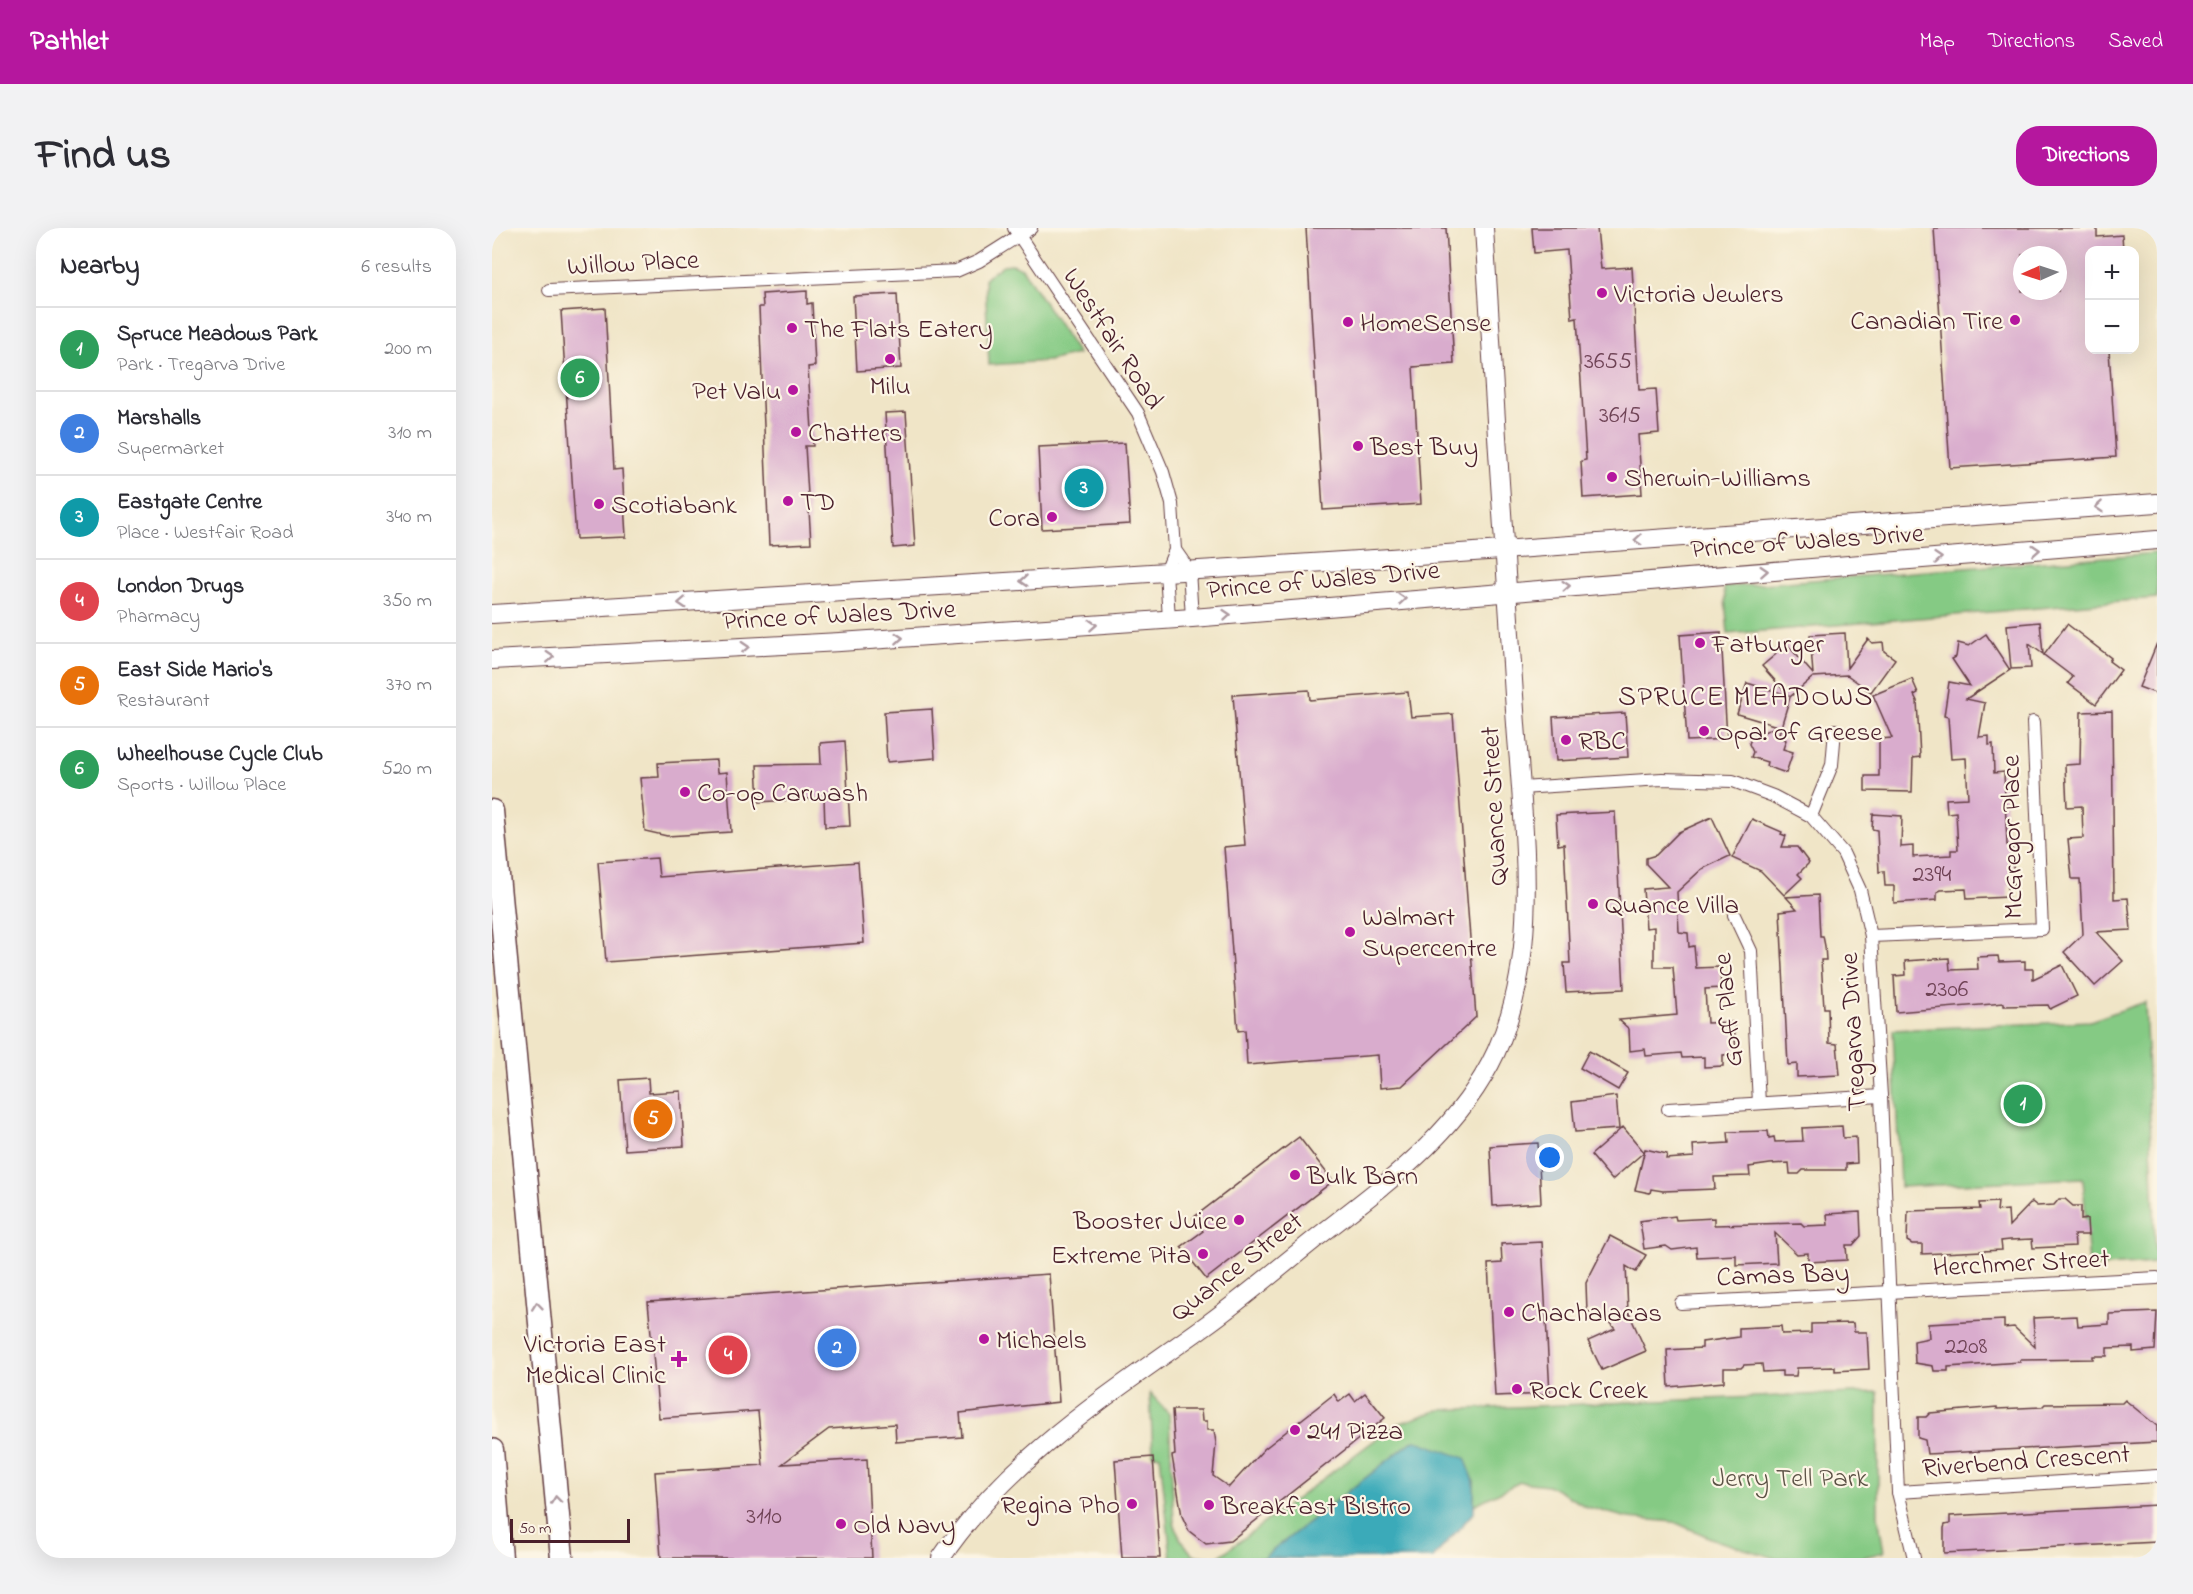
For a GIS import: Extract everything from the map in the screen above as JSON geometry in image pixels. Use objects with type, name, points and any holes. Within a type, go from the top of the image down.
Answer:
[{"type":"highway","points":[[492,811],[523,1162],[562,1558]]},
{"type":"highway","points":[[492,953],[523,1162]]},
{"type":"highway","points":[[492,1458],[501,1558]]},
{"type":"highway","points":[[492,1458],[516,1558]]},
{"type":"main road","name":"Quance Street","points":[[941,1558],[985,1500],[1053,1437],[1212,1321],[1410,1164],[1454,1119],[1477,1087],[1496,1053],[1509,1019],[1518,982],[1524,947],[1525,906],[1521,788],[1484,228]]},
{"type":"main road","name":"Prince of Wales Drive","points":[[492,614],[1505,551],[2157,503]]},
{"type":"main road","name":"Prince of Wales Drive","points":[[492,660],[850,642],[1192,618],[1508,590],[2157,540]]},
{"type":"street","name":"Willow Place","points":[[549,290],[946,272],[971,266],[1016,231],[1031,228]]},
{"type":"street","name":"Westfair Road","points":[[1016,231],[1138,413],[1163,472],[1172,504],[1175,550],[1166,572],[1169,619]]},
{"type":"street","points":[[1175,550],[1189,570],[1192,618]]},
{"type":"street","name":"McGregor Place","points":[[1871,936],[2042,929],[2033,722]]},
{"type":"street","points":[[1811,816],[1832,765],[1834,730]]},
{"type":"street","name":"Tregarva Drive","points":[[1521,788],[1662,779],[1733,782],[1773,796],[1811,816],[1843,853],[1860,890],[1871,936],[1881,1096],[1887,1294],[1898,1492],[1914,1558]]},
{"type":"street","name":"Goff Place","points":[[1734,915],[1751,951],[1760,1103]]},
{"type":"street","name":"Goff Place","points":[[1668,1109],[1881,1096]]},
{"type":"street","name":"Herchmer Street","points":[[1887,1294],[2157,1278]]},
{"type":"street","name":"Camas Bay","points":[[1681,1303],[1887,1294]]},
{"type":"street","name":"Riverbend Crescent","points":[[1898,1492],[2157,1476]]},
{"type":"green space","points":[[1012,264],[1022,268],[1078,354],[1048,361],[989,365],[985,278],[1003,265]]},
{"type":"green space","points":[[2157,553],[2157,598],[1728,634],[1724,587]]},
{"type":"green space","points":[[2145,1002],[2156,1263],[2089,1267],[2083,1178],[1900,1187],[1893,1030],[2090,1021]]},
{"type":"green space","name":"Jerry Tell Park","points":[[1878,1392],[1878,1516],[1884,1552],[1860,1558],[1775,1558],[1718,1541],[1674,1522],[1628,1518],[1587,1507],[1548,1485],[1520,1482],[1474,1505],[1474,1481],[1414,1440],[1263,1558],[1217,1558],[1395,1425],[1439,1410]]},
{"type":"green space","points":[[1150,1393],[1169,1414],[1174,1523],[1181,1540],[1193,1555],[1212,1558],[1171,1558],[1160,1455],[1153,1455]]},
{"type":"water","points":[[1414,1440],[1465,1458],[1474,1481],[1474,1512],[1433,1558],[1263,1558]]},
{"type":"building","points":[[1306,228],[1446,228],[1454,364],[1413,367],[1421,504],[1323,510]]},
{"type":"building","points":[[1532,228],[1597,228],[1601,269],[1632,267],[1639,390],[1656,389],[1659,433],[1638,435],[1642,494],[1583,498],[1581,461],[1586,460],[1577,318],[1572,319],[1567,250],[1534,253]]},
{"type":"building","name":"Canadian Tire","points":[[1934,228],[2097,228],[2097,237],[2122,235],[2123,246],[2085,246],[2085,354],[2109,354],[2116,457],[1950,468]]},
{"type":"building","points":[[807,291],[807,304],[812,303],[815,366],[808,367],[813,446],[805,446],[811,543],[769,545],[759,307],[763,307],[762,294]]},
{"type":"building","points":[[897,294],[901,368],[857,371],[853,296]]},
{"type":"building","points":[[605,308],[614,470],[622,469],[626,537],[576,539],[561,311]]},
{"type":"building","points":[[906,412],[915,546],[893,548],[885,413]]},
{"type":"building","points":[[1125,443],[1130,524],[1042,529],[1038,447]]},
{"type":"building","points":[[2040,622],[2043,654],[2029,644],[2031,668],[2011,669],[2007,625]]},
{"type":"building","points":[[2067,624],[2111,658],[2109,661],[2121,670],[2096,704],[2068,683],[2073,677],[2044,655]]},
{"type":"building","points":[[1721,632],[1727,739],[1687,741],[1680,635]]},
{"type":"building","points":[[1845,633],[1847,668],[1868,639],[1872,643],[1883,642],[1884,651],[1895,659],[1871,692],[1847,675],[1813,677],[1790,697],[1778,737],[1786,740],[1783,749],[1793,752],[1786,773],[1766,766],[1767,762],[1751,757],[1753,752],[1749,744],[1751,738],[1777,726],[1737,714],[1747,683],[1788,695],[1762,666],[1776,654],[1774,651],[1785,642],[1813,674],[1810,635]]},
{"type":"building","points":[[1986,634],[2010,670],[1966,699],[1985,703],[1979,737],[1989,736],[1989,745],[1993,744],[1994,773],[2004,772],[2007,845],[2012,845],[2014,885],[2008,885],[2008,897],[1967,899],[1966,889],[1941,890],[1937,892],[1937,900],[1894,903],[1894,886],[1885,886],[1884,871],[1879,872],[1877,830],[1872,829],[1873,814],[1902,816],[1901,847],[1913,846],[1913,857],[1951,855],[1951,850],[1958,850],[1956,812],[1947,813],[1946,799],[1968,798],[1966,758],[1951,759],[1948,717],[1944,716],[1949,682],[1970,686],[1952,659],[1956,657],[1958,643],[1969,646]]},
{"type":"building","points":[[2157,643],[2157,694],[2139,687]]},
{"type":"building","points":[[1912,679],[1918,693],[1914,695],[1917,701],[1920,757],[1913,758],[1912,792],[1865,791],[1865,776],[1879,776],[1879,739],[1892,738],[1873,695]]},
{"type":"building","name":"Walmart Supercentre","points":[[1309,690],[1310,700],[1408,692],[1411,717],[1453,714],[1476,1017],[1402,1086],[1380,1088],[1378,1055],[1247,1065],[1245,1030],[1238,1031],[1224,847],[1245,845],[1233,695]]},
{"type":"building","points":[[932,709],[935,758],[887,762],[884,712]]},
{"type":"building","points":[[2112,711],[2114,899],[2128,898],[2131,930],[2096,932],[2123,961],[2095,986],[2064,952],[2083,934],[2080,879],[2072,879],[2068,839],[2083,838],[2082,806],[2067,807],[2065,765],[2080,764],[2081,712]]},
{"type":"building","points":[[1625,713],[1628,757],[1556,761],[1553,717]]},
{"type":"building","points":[[845,741],[850,826],[825,827],[824,798],[759,802],[757,765],[821,764],[820,743]]},
{"type":"building","name":"Co-op Carwash","points":[[716,760],[717,773],[727,772],[731,832],[667,836],[645,831],[640,778],[659,777],[658,763]]},
{"type":"building","name":"Quance Villa","points":[[1615,812],[1624,989],[1566,992],[1564,963],[1570,963],[1564,844],[1558,845],[1556,815]]},
{"type":"building","points":[[1712,817],[1730,856],[1702,869],[1677,892],[1679,932],[1688,933],[1689,947],[1694,946],[1696,968],[1720,967],[1721,988],[1705,989],[1707,1023],[1734,1022],[1736,1054],[1723,1055],[1723,1066],[1704,1067],[1704,1057],[1682,1058],[1681,1053],[1646,1056],[1645,1049],[1630,1051],[1629,1029],[1619,1020],[1677,1015],[1673,967],[1654,967],[1654,927],[1646,928],[1643,889],[1668,887],[1646,864],[1646,858],[1656,855],[1679,832]]},
{"type":"building","points":[[1752,819],[1782,832],[1781,834],[1786,836],[1782,847],[1797,847],[1809,863],[1798,874],[1802,878],[1784,895],[1761,871],[1732,858]]},
{"type":"building","points":[[657,858],[659,877],[858,862],[864,943],[606,962],[598,862]]},
{"type":"building","points":[[1818,895],[1820,936],[1823,936],[1826,960],[1821,960],[1824,1008],[1828,1008],[1829,1043],[1837,1044],[1840,1075],[1797,1077],[1797,1064],[1788,1065],[1780,911],[1797,909],[1786,897]]},
{"type":"building","points":[[1998,956],[1999,962],[2025,961],[2025,969],[2033,969],[2033,979],[2062,965],[2077,996],[2050,1009],[2048,1005],[2004,1006],[2004,1003],[1896,1012],[1894,976],[1906,975],[1905,961],[1949,958],[1950,970],[1978,969],[1977,957]]},
{"type":"building","points":[[1589,1051],[1628,1073],[1618,1090],[1580,1068]]},
{"type":"building","points":[[648,1078],[649,1093],[681,1091],[684,1146],[625,1150],[620,1080]]},
{"type":"building","points":[[1616,1096],[1619,1129],[1575,1132],[1572,1102]]},
{"type":"building","points":[[1842,1126],[1843,1138],[1856,1137],[1857,1163],[1846,1164],[1846,1170],[1803,1170],[1799,1174],[1790,1174],[1789,1163],[1770,1164],[1749,1167],[1750,1176],[1714,1177],[1715,1189],[1663,1191],[1651,1189],[1650,1193],[1635,1190],[1645,1149],[1667,1154],[1666,1159],[1694,1157],[1693,1145],[1729,1143],[1728,1132],[1768,1131],[1769,1138],[1774,1137],[1775,1142],[1803,1141],[1802,1128]]},
{"type":"building","points":[[1623,1127],[1644,1152],[1612,1180],[1591,1155]]},
{"type":"building","points":[[1299,1137],[1333,1181],[1206,1279],[1181,1247],[1203,1231],[1193,1218]]},
{"type":"building","points":[[1538,1143],[1541,1203],[1493,1206],[1490,1146]]},
{"type":"building","points":[[2059,1199],[2065,1199],[2073,1206],[2081,1206],[2081,1220],[2087,1219],[2088,1235],[2074,1235],[2075,1246],[2033,1248],[2032,1239],[2010,1240],[2001,1241],[2002,1250],[1922,1254],[1922,1244],[1912,1244],[1907,1241],[1908,1211],[1980,1209],[1979,1203],[1998,1202],[1997,1211],[2008,1210],[2009,1226],[2032,1202],[2037,1206],[2054,1205]]},
{"type":"building","points":[[1860,1212],[1861,1236],[1853,1245],[1846,1245],[1847,1260],[1808,1262],[1808,1253],[1797,1254],[1775,1233],[1777,1263],[1736,1265],[1736,1255],[1697,1257],[1696,1247],[1672,1250],[1666,1246],[1644,1249],[1640,1221],[1675,1216],[1676,1220],[1714,1218],[1714,1225],[1801,1223],[1804,1226],[1828,1225],[1827,1214]]},
{"type":"building","points":[[1610,1236],[1646,1255],[1636,1272],[1626,1266],[1628,1311],[1646,1351],[1602,1370],[1588,1341],[1615,1329],[1599,1311],[1587,1312],[1586,1283]]},
{"type":"building","points":[[1542,1242],[1550,1394],[1495,1396],[1488,1264],[1502,1263],[1501,1244]]},
{"type":"building","points":[[1049,1274],[1059,1402],[960,1413],[962,1437],[896,1442],[895,1424],[829,1429],[782,1464],[867,1459],[872,1558],[661,1558],[655,1472],[763,1465],[758,1411],[659,1418],[648,1302]]},
{"type":"building","points":[[2157,1312],[2155,1350],[2133,1352],[2133,1347],[2107,1348],[2107,1356],[2093,1356],[2093,1359],[2020,1360],[2020,1362],[1948,1367],[1948,1371],[1934,1371],[1933,1366],[1915,1363],[1914,1341],[1929,1338],[1928,1324],[2004,1320],[2004,1328],[2014,1327],[2035,1347],[2033,1318],[2077,1316],[2078,1326],[2109,1324],[2109,1314]]},
{"type":"building","points":[[1853,1323],[1854,1332],[1867,1332],[1869,1369],[1835,1371],[1835,1367],[1797,1368],[1796,1376],[1782,1376],[1782,1371],[1763,1372],[1762,1364],[1744,1365],[1741,1368],[1724,1368],[1724,1382],[1669,1387],[1667,1350],[1702,1348],[1702,1342],[1739,1337],[1739,1328],[1781,1326],[1782,1334],[1811,1333],[1811,1324]]},
{"type":"building","points":[[1365,1393],[1385,1418],[1230,1541],[1206,1544],[1189,1531],[1182,1516],[1172,1456],[1175,1455],[1172,1410],[1201,1410],[1202,1421],[1207,1421],[1207,1430],[1214,1430],[1216,1443],[1213,1476],[1229,1487],[1264,1449],[1334,1394],[1339,1402],[1350,1394],[1355,1401]]},
{"type":"building","points":[[2125,1400],[2157,1426],[2157,1442],[1927,1454],[1925,1440],[1918,1438],[1918,1417],[1926,1417],[1930,1413],[1997,1407],[1997,1409],[2042,1407],[2045,1404],[2122,1403]]},
{"type":"building","points":[[1153,1457],[1160,1558],[1122,1558],[1115,1460]]},
{"type":"building","points":[[2157,1505],[2157,1542],[1944,1553],[1944,1528],[1945,1525],[1950,1524],[1950,1516]]},
{"type":"place","name":"Victoria Jewlers","points":[[1602,293]]},
{"type":"place","name":"Canadian Tire","points":[[2015,320]]},
{"type":"place","name":"HomeSense","points":[[1348,322]]},
{"type":"place","name":"The Flats Eatery","points":[[792,328]]},
{"type":"place","name":"Milu","points":[[890,359]]},
{"type":"place","name":"Wheelhouse Cycle Club","points":[[580,378]]},
{"type":"place","name":"Pet Valu","points":[[793,390]]},
{"type":"place","name":"Chatters","points":[[796,432]]},
{"type":"place","name":"Best Buy","points":[[1358,446]]},
{"type":"place","name":"Sherwin-Williams","points":[[1612,477]]},
{"type":"place","name":"Eastgate Centre","points":[[1084,488]]},
{"type":"place","name":"TD","points":[[788,501]]},
{"type":"place","name":"Scotiabank","points":[[599,504]]},
{"type":"place","name":"Cora","points":[[1052,517]]},
{"type":"place","name":"Fatburger","points":[[1700,643]]},
{"type":"place","name":"Opa! of Greese","points":[[1704,731]]},
{"type":"place","name":"RBC","points":[[1566,740]]},
{"type":"place","name":"Co-op Carwash","points":[[685,792]]},
{"type":"place","name":"Quance Villa","points":[[1593,904]]},
{"type":"place","name":"Walmart Supercentre","points":[[1350,932]]},
{"type":"place","name":"Spruce Meadows Park","points":[[2023,1104]]},
{"type":"place","name":"East Side Mario's","points":[[653,1119]]},
{"type":"place","name":"Bulk Barn","points":[[1295,1175]]},
{"type":"place","name":"Booster Juice","points":[[1239,1220]]},
{"type":"place","name":"Extreme Pita","points":[[1203,1254]]},
{"type":"place","name":"Chachalacas","points":[[1509,1312]]},
{"type":"place","name":"Michaels","points":[[984,1339]]},
{"type":"place","name":"Marshalls","points":[[837,1348]]},
{"type":"place","name":"London Drugs","points":[[728,1355]]},
{"type":"place","name":"Victoria East Medical Clinic","points":[[679,1359]]},
{"type":"place","name":"Rock Creek","points":[[1517,1389]]},
{"type":"place","name":"241 Pizza","points":[[1295,1430]]},
{"type":"place","name":"Regina Pho","points":[[1132,1504]]},
{"type":"place","name":"Breakfast Bistro","points":[[1209,1505]]},
{"type":"place","name":"Old Navy","points":[[841,1524]]},
{"type":"district","name":"SPRUCE MEADOWS","points":[[1746,695]]}]
